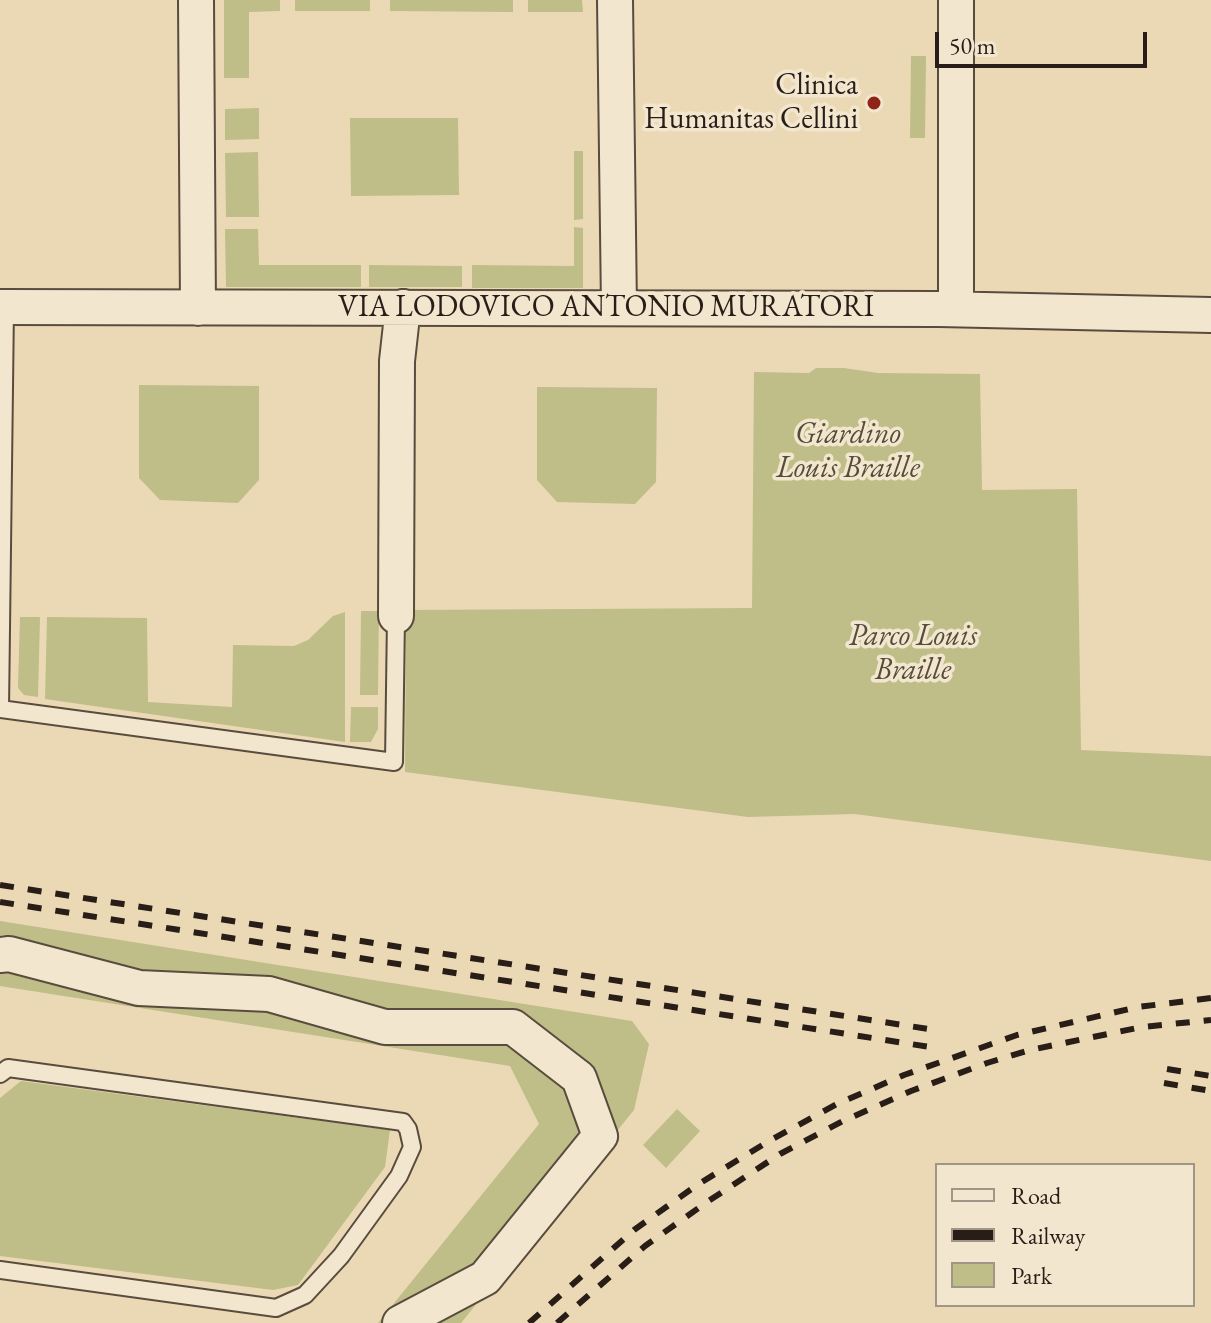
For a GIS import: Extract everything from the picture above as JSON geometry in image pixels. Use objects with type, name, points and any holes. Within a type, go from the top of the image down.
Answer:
[{"type":"street","points":[[196,0],[198,308]]},
{"type":"street","points":[[615,0],[619,308]]},
{"type":"street","points":[[956,0],[956,309]]},
{"type":"street","name":"VIA LODOVICO ANTONIO MURATORI","points":[[3,307],[956,309],[1211,315]]},
{"type":"street","points":[[396,616],[397,361],[403,307]]},
{"type":"street","points":[[0,955],[9,954],[139,988],[269,994],[385,1027],[513,1027],[579,1078],[600,1136],[485,1278],[400,1323]]},
{"type":"lane","points":[[3,307],[0,709],[394,762],[396,616]]},
{"type":"lane","points":[[0,1074],[8,1068],[403,1122],[412,1147],[399,1176],[341,1256],[305,1295],[276,1308],[0,1270]]},
{"type":"green space","points":[[224,0],[280,0],[280,11],[249,12],[249,78],[224,78]]},
{"type":"green space","points":[[295,0],[370,0],[370,11],[295,11]]},
{"type":"green space","points":[[390,0],[513,0],[513,12],[390,11]]},
{"type":"green space","points":[[528,0],[582,0],[583,12],[528,12]]},
{"type":"green space","points":[[911,56],[926,56],[925,138],[910,138]]},
{"type":"green space","points":[[259,108],[259,139],[225,140],[225,109]]},
{"type":"green space","points":[[350,118],[458,118],[459,195],[351,196]]},
{"type":"green space","points":[[574,151],[583,151],[583,219],[574,220]]},
{"type":"green space","points":[[258,152],[259,217],[226,217],[225,153]]},
{"type":"green space","points":[[574,227],[583,228],[583,288],[472,288],[472,265],[574,266]]},
{"type":"green space","points":[[225,229],[258,229],[259,265],[361,265],[361,287],[226,287]]},
{"type":"green space","points":[[369,265],[462,266],[462,287],[369,287]]},
{"type":"green space","name":"Parco Louis Braille","points":[[816,368],[878,373],[980,374],[982,490],[1077,489],[1081,750],[1211,756],[1211,861],[855,814],[748,817],[405,772],[406,610],[752,608],[754,372],[809,373]]},
{"type":"green space","points":[[139,385],[259,386],[259,480],[238,503],[160,500],[139,478]]},
{"type":"green space","points":[[537,387],[657,388],[656,482],[635,504],[557,502],[537,480]]},
{"type":"green space","points":[[361,611],[379,611],[378,695],[360,695]]},
{"type":"green space","points":[[345,612],[345,742],[45,699],[47,617],[147,618],[148,702],[232,707],[233,645],[294,646],[308,640],[333,616]]},
{"type":"green space","points":[[20,617],[40,617],[38,697],[24,695],[18,688]]},
{"type":"green space","points":[[351,707],[378,707],[378,729],[371,742],[350,742]]},
{"type":"green space","points":[[0,921],[632,1021],[649,1044],[634,1110],[461,1323],[378,1323],[539,1124],[510,1066],[0,986]]},
{"type":"green space","points":[[21,1081],[390,1130],[385,1167],[298,1285],[273,1290],[0,1256],[0,1098]]},
{"type":"green space","points":[[677,1109],[700,1131],[666,1168],[643,1145]]},
{"type":"railway","points":[[0,885],[935,1030]]},
{"type":"railway","points":[[0,902],[930,1047]]},
{"type":"railway","points":[[529,1323],[634,1230],[697,1185],[837,1104],[904,1075],[1017,1035],[1138,1007],[1211,998]]},
{"type":"railway","points":[[557,1323],[645,1246],[707,1202],[780,1154],[843,1121],[911,1091],[1030,1050],[1142,1027],[1211,1020]]},
{"type":"railway","points":[[1167,1069],[1211,1076]]},
{"type":"railway","points":[[1164,1083],[1211,1091]]},
{"type":"place","name":"Clinica Humanitas Cellini","points":[[874,103]]},
{"type":"park label","name":"Giardino Louis Braille","points":[[848,452]]}]
